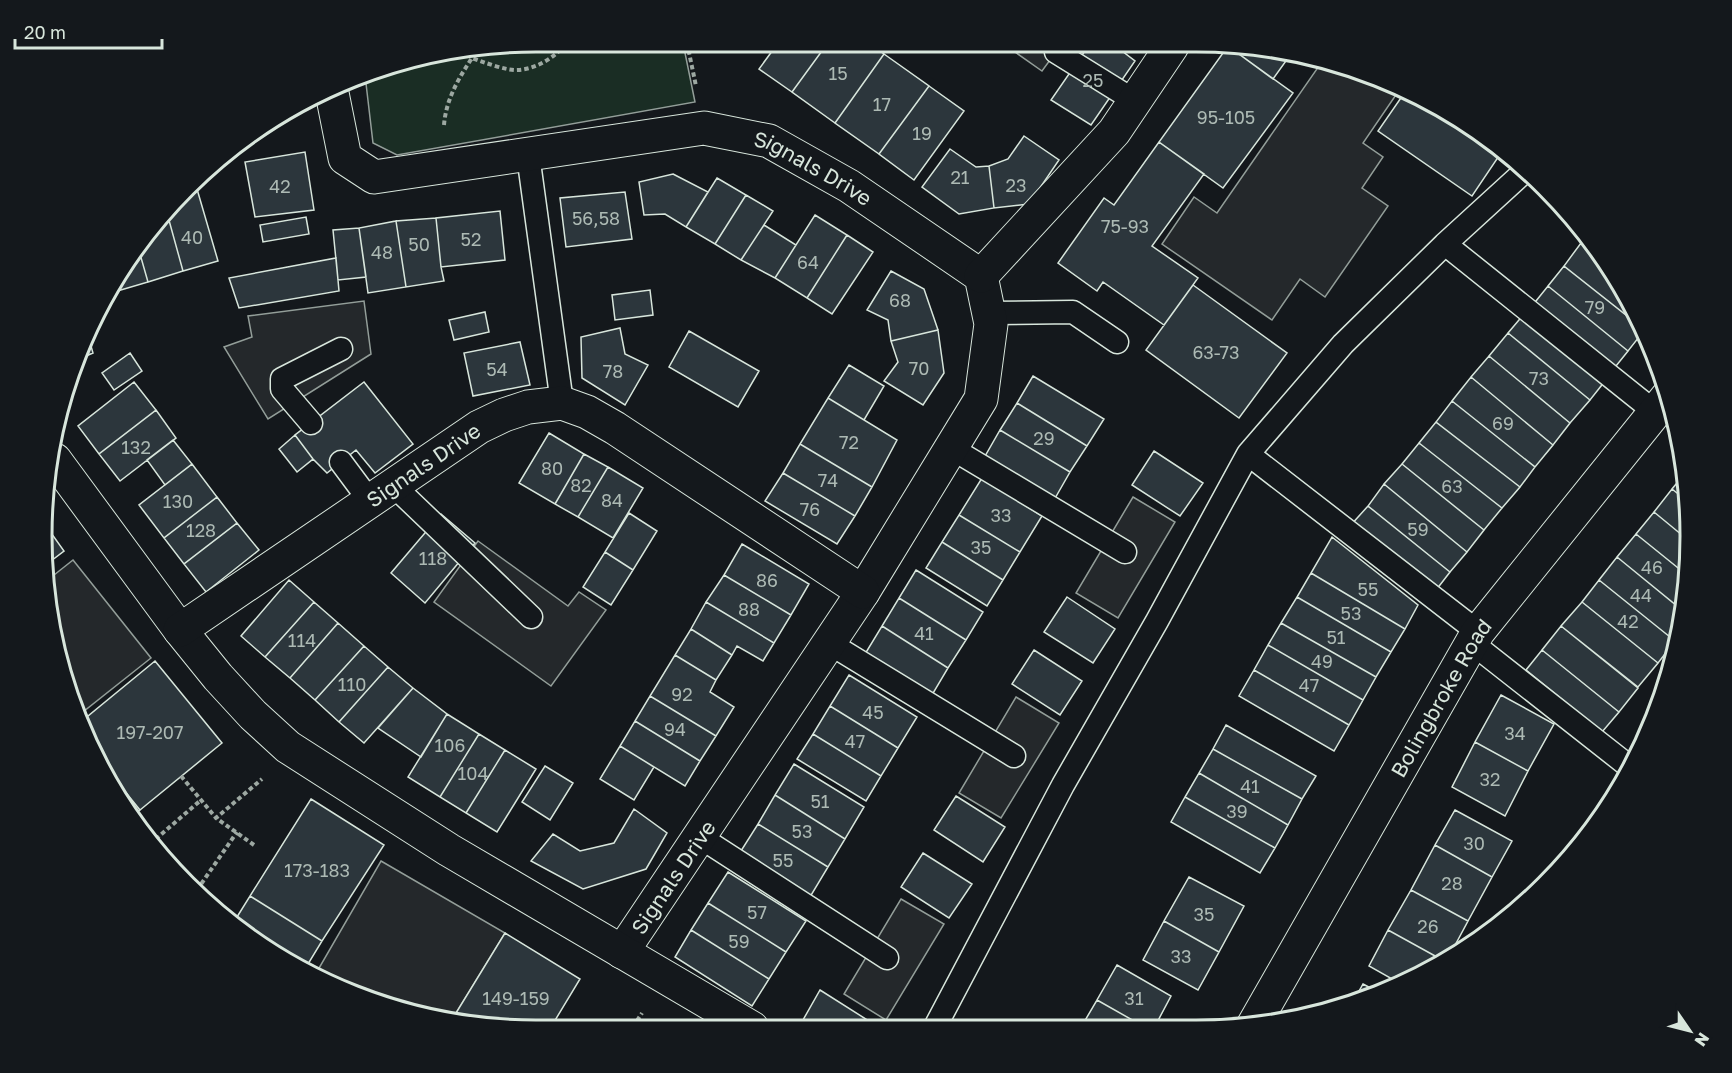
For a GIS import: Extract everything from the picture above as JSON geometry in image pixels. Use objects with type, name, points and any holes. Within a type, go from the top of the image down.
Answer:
[{"type":"street","points":[[981,276],[1114,132],[1168,52]]},
{"type":"street","name":"Signals Drive","points":[[333,97],[345,158],[374,177],[704,128],[769,141],[849,186],[981,276],[991,324],[981,399],[863,592],[622,952]]},
{"type":"street","name":"Signals Drive","points":[[180,630],[479,427],[528,407],[562,403],[587,412],[615,428],[863,592]]},
{"type":"street","name":"Bolingbroke Road","points":[[1259,1016],[1475,638],[1661,405]]},
{"type":"street","name":"Signals Drive","points":[[58,465],[180,630],[218,677],[253,715],[294,752],[449,850],[738,1020]]},
{"type":"lane","points":[[1056,52],[1134,101]]},
{"type":"lane","points":[[528,155],[562,403]]},
{"type":"lane","points":[[939,1020],[1063,785],[1157,621],[1248,454],[1343,344],[1445,244],[1519,177]]},
{"type":"lane","points":[[1445,244],[1661,403]]},
{"type":"lane","points":[[988,313],[1073,312],[1117,342]]},
{"type":"lane","points":[[311,423],[282,390],[282,379],[341,348]]},
{"type":"lane","points":[[951,448],[1125,552]]},
{"type":"lane","points":[[1248,454],[1624,762]]},
{"type":"lane","points":[[341,462],[531,617]]},
{"type":"lane","points":[[829,643],[1014,756]]},
{"type":"lane","points":[[700,837],[887,958]]},
{"type":"path","points":[[473,57],[517,70],[540,64],[559,52]]},
{"type":"path","points":[[443,167],[444,122],[447,106],[469,58]]},
{"type":"path","points":[[216,818],[294,752]]},
{"type":"path","points":[[181,776],[216,818],[254,845]]},
{"type":"path","points":[[158,837],[201,800]]},
{"type":"path","points":[[200,885],[237,832]]},
{"type":"green space","points":[[536,52],[685,52],[695,102],[397,155],[373,143],[366,84],[411,69],[473,57]]},
{"type":"shaded area","points":[[1015,52],[1056,52],[1042,71]]},
{"type":"shaded area","points":[[1317,68],[1351,78],[1396,96],[1363,143],[1383,157],[1362,188],[1388,206],[1325,297],[1300,279],[1272,320],[1162,244],[1194,197],[1217,213]]},
{"type":"shaded area","points":[[364,301],[371,354],[268,419],[224,347],[252,337],[248,316]]},
{"type":"shaded area","points":[[1133,497],[1175,522],[1118,618],[1076,593]]},
{"type":"shaded area","points":[[478,541],[568,606],[579,592],[606,610],[551,686],[434,602]]},
{"type":"shaded area","points":[[73,560],[151,658],[85,710],[69,662],[62,631],[55,575]]},
{"type":"shaded area","points":[[1016,697],[1059,723],[1001,818],[959,793]]},
{"type":"shaded area","points":[[381,861],[505,933],[456,1013],[381,995],[318,969]]},
{"type":"shaded area","points":[[901,899],[944,924],[886,1020],[844,994]]},
{"type":"building","points":[[771,52],[821,52],[792,92],[759,69]]},
{"type":"building","points":[[821,52],[881,52],[884,54],[835,123],[792,92]]},
{"type":"building","points":[[1084,52],[1123,52],[1135,61],[1091,125],[1051,100]]},
{"type":"building","points":[[884,54],[929,86],[879,154],[835,123]]},
{"type":"building","points":[[1222,54],[1241,55],[1293,93],[1223,188],[1159,142]]},
{"type":"building","points":[[1241,55],[1286,61],[1273,79]]},
{"type":"building","points":[[929,86],[964,111],[914,180],[879,154]]},
{"type":"building","points":[[1401,98],[1438,117],[1497,159],[1472,196],[1378,131]]},
{"type":"building","points":[[1024,136],[1059,160],[1029,204],[994,208],[989,166],[1008,159]]},
{"type":"building","points":[[1159,142],[1204,174],[1152,246],[1198,278],[1164,325],[1103,282],[1097,291],[1058,263],[1104,198],[1114,205]]},
{"type":"building","points":[[950,149],[976,167],[989,166],[994,208],[959,214],[922,187]]},
{"type":"building","points":[[305,152],[314,210],[255,217],[245,162]]},
{"type":"building","points":[[673,174],[708,192],[686,227],[665,214],[644,215],[639,182]]},
{"type":"building","points":[[717,178],[746,195],[715,244],[686,227]]},
{"type":"building","points":[[198,191],[218,261],[183,271],[169,222]]},
{"type":"building","points":[[625,192],[632,239],[566,247],[560,198]]},
{"type":"building","points":[[746,195],[773,211],[741,260],[715,244]]},
{"type":"building","points":[[500,211],[505,260],[441,267],[436,218]]},
{"type":"building","points":[[815,215],[847,235],[807,298],[775,278]]},
{"type":"building","points":[[306,217],[309,234],[263,242],[260,225]]},
{"type":"building","points":[[436,218],[444,281],[406,287],[396,221]]},
{"type":"building","points":[[396,221],[406,287],[368,293],[359,228]]},
{"type":"building","points":[[169,222],[183,271],[148,282],[141,258]]},
{"type":"building","points":[[764,225],[796,245],[775,278],[741,260]]},
{"type":"building","points":[[359,228],[366,277],[338,280],[333,230]]},
{"type":"building","points":[[847,235],[873,252],[832,314],[807,298]]},
{"type":"building","points":[[1580,244],[1626,315],[1564,266]]},
{"type":"building","points":[[141,258],[148,282],[119,290]]},
{"type":"building","points":[[336,258],[339,291],[239,308],[229,278]]},
{"type":"building","points":[[1564,266],[1626,315],[1638,339],[1628,351],[1548,286]]},
{"type":"building","points":[[891,271],[924,289],[938,330],[891,341],[888,320],[867,310]]},
{"type":"building","points":[[1193,285],[1287,353],[1239,418],[1146,350]]},
{"type":"building","points":[[1548,286],[1628,351],[1612,371],[1532,306]]},
{"type":"building","points":[[650,290],[653,315],[615,320],[612,295]]},
{"type":"building","points":[[485,312],[489,332],[454,340],[449,320]]},
{"type":"building","points":[[1524,314],[1605,381],[1590,400],[1508,333]]},
{"type":"building","points":[[620,328],[625,354],[648,365],[625,405],[582,378],[581,337]]},
{"type":"building","points":[[938,330],[944,373],[923,405],[884,381],[898,362],[891,341]]},
{"type":"building","points":[[689,331],[759,371],[738,407],[669,367]]},
{"type":"building","points":[[1508,333],[1590,400],[1570,423],[1489,356]]},
{"type":"building","points":[[520,342],[530,385],[473,396],[464,353]]},
{"type":"building","points":[[130,353],[142,371],[114,390],[102,373]]},
{"type":"building","points":[[1489,356],[1570,423],[1553,445],[1471,377]]},
{"type":"building","points":[[849,365],[884,386],[864,420],[828,398]]},
{"type":"building","points":[[1033,376],[1104,419],[1087,446],[1017,403]]},
{"type":"building","points":[[1471,377],[1553,445],[1535,467],[1452,401]]},
{"type":"building","points":[[134,382],[156,410],[99,454],[78,426]]},
{"type":"building","points":[[364,382],[413,444],[375,473],[356,450],[327,473],[295,435]]},
{"type":"building","points":[[828,398],[897,440],[872,487],[800,444]]},
{"type":"building","points":[[1452,401],[1535,467],[1520,487],[1436,422]]},
{"type":"building","points":[[1017,403],[1087,446],[1070,472],[1000,430]]},
{"type":"building","points":[[156,410],[176,438],[120,481],[99,454]]},
{"type":"building","points":[[1436,422],[1520,487],[1502,508],[1419,443]]},
{"type":"building","points":[[1000,430],[1070,472],[1054,500],[984,458]]},
{"type":"building","points":[[549,433],[584,454],[555,504],[519,483]]},
{"type":"building","points":[[295,435],[313,459],[297,472],[279,449]]},
{"type":"building","points":[[173,440],[192,464],[165,485],[147,460]]},
{"type":"building","points":[[1419,443],[1502,508],[1484,530],[1402,464]]},
{"type":"building","points":[[800,444],[872,487],[855,516],[783,473]]},
{"type":"building","points":[[1154,451],[1203,483],[1180,516],[1132,485]]},
{"type":"building","points":[[584,454],[608,467],[578,517],[555,504]]},
{"type":"building","points":[[192,464],[217,497],[164,538],[139,505]]},
{"type":"building","points":[[1402,464],[1484,530],[1467,552],[1384,484]]},
{"type":"building","points":[[608,467],[643,488],[613,538],[578,517]]},
{"type":"building","points":[[783,473],[855,516],[837,544],[765,501]]},
{"type":"building","points":[[982,478],[1042,516],[1020,552],[959,515]]},
{"type":"building","points":[[1384,484],[1467,552],[1450,572],[1368,506]]},
{"type":"building","points":[[1672,489],[1677,493],[1680,533],[1654,512]]},
{"type":"building","points":[[217,497],[237,523],[184,564],[164,538]]},
{"type":"building","points":[[1368,506],[1450,572],[1433,594],[1350,526]]},
{"type":"building","points":[[1654,512],[1680,533],[1678,568],[1636,534]]},
{"type":"building","points":[[629,513],[657,531],[633,570],[605,552]]},
{"type":"building","points":[[441,514],[475,543],[425,603],[391,573]]},
{"type":"building","points":[[959,515],[1020,552],[1003,580],[942,542]]},
{"type":"building","points":[[237,523],[259,550],[206,592],[184,564]]},
{"type":"building","points":[[52,534],[64,551],[53,559]]},
{"type":"building","points":[[1636,534],[1678,568],[1674,604],[1617,557]]},
{"type":"building","points":[[1332,537],[1418,605],[1405,629],[1311,573]]},
{"type":"building","points":[[942,542],[1003,580],[987,606],[926,568]]},
{"type":"building","points":[[742,544],[809,584],[791,615],[724,575]]},
{"type":"building","points":[[605,552],[633,570],[611,605],[583,587]]},
{"type":"building","points":[[1617,557],[1674,604],[1669,636],[1599,580]]},
{"type":"building","points":[[916,570],[983,612],[966,640],[899,598]]},
{"type":"building","points":[[1311,573],[1405,629],[1391,652],[1297,597]]},
{"type":"building","points":[[724,575],[791,615],[774,643],[706,602]]},
{"type":"building","points":[[289,580],[314,602],[265,657],[241,636]]},
{"type":"building","points":[[1599,580],[1669,636],[1665,654],[1658,663],[1582,602]]},
{"type":"building","points":[[1067,597],[1115,629],[1093,663],[1044,632]]},
{"type":"building","points":[[1297,597],[1391,652],[1376,677],[1281,623]]},
{"type":"building","points":[[899,598],[966,640],[948,668],[882,626]]},
{"type":"building","points":[[314,602],[338,623],[290,678],[265,657]]},
{"type":"building","points":[[706,602],[774,643],[763,661],[737,646],[732,655],[691,629]]},
{"type":"building","points":[[1582,602],[1658,663],[1638,687],[1561,626]]},
{"type":"building","points":[[338,623],[364,646],[315,700],[290,678]]},
{"type":"building","points":[[1281,623],[1376,677],[1363,700],[1268,645]]},
{"type":"building","points":[[882,626],[948,668],[932,695],[865,654]]},
{"type":"building","points":[[1561,626],[1638,688],[1619,712],[1542,650]]},
{"type":"building","points":[[691,629],[732,655],[716,680],[675,655]]},
{"type":"building","points":[[1268,645],[1363,700],[1349,725],[1254,670]]},
{"type":"building","points":[[364,646],[388,667],[339,722],[315,700]]},
{"type":"building","points":[[1034,650],[1082,681],[1060,715],[1012,684]]},
{"type":"building","points":[[1542,650],[1619,712],[1602,732],[1526,670]]},
{"type":"building","points":[[675,655],[716,680],[710,692],[734,707],[716,736],[650,696]]},
{"type":"building","points":[[155,661],[222,743],[140,810],[117,778],[87,717]]},
{"type":"building","points":[[388,667],[413,688],[364,743],[339,722]]},
{"type":"building","points":[[1254,670],[1349,725],[1334,751],[1239,696]]},
{"type":"building","points":[[849,675],[917,717],[898,748],[830,706]]},
{"type":"building","points":[[413,688],[447,714],[421,757],[378,728]]},
{"type":"building","points":[[1501,695],[1554,724],[1528,771],[1475,742]]},
{"type":"building","points":[[650,696],[716,736],[700,761],[635,721]]},
{"type":"building","points":[[830,706],[898,748],[881,776],[813,734]]},
{"type":"building","points":[[447,714],[479,734],[440,797],[408,777]]},
{"type":"building","points":[[635,721],[700,761],[685,786],[620,746]]},
{"type":"building","points":[[1226,725],[1316,776],[1302,799],[1213,749]]},
{"type":"building","points":[[479,734],[505,750],[466,813],[440,797]]},
{"type":"building","points":[[813,734],[881,776],[866,801],[797,759]]},
{"type":"building","points":[[1475,742],[1528,771],[1505,816],[1452,787]]},
{"type":"building","points":[[620,746],[654,767],[634,800],[600,779]]},
{"type":"building","points":[[1213,749],[1302,799],[1288,825],[1199,773]]},
{"type":"building","points":[[505,750],[536,769],[497,832],[466,813]]},
{"type":"building","points":[[794,764],[864,807],[845,839],[775,795]]},
{"type":"building","points":[[545,766],[573,783],[550,820],[522,802]]},
{"type":"building","points":[[1199,773],[1288,825],[1275,848],[1185,797]]},
{"type":"building","points":[[775,795],[845,839],[828,867],[758,824]]},
{"type":"building","points":[[956,796],[1005,827],[983,862],[934,830]]},
{"type":"building","points":[[1185,797],[1275,848],[1260,873],[1171,822]]},
{"type":"building","points":[[311,799],[384,845],[322,941],[250,896]]},
{"type":"building","points":[[634,809],[667,833],[646,869],[583,889],[531,861],[553,834],[580,851],[614,843]]},
{"type":"building","points":[[1455,810],[1512,841],[1492,877],[1435,845]]},
{"type":"building","points":[[758,824],[828,867],[810,897],[739,854]]},
{"type":"building","points":[[1435,845],[1492,877],[1468,921],[1411,890]]},
{"type":"building","points":[[923,853],[972,884],[949,918],[901,887]]},
{"type":"building","points":[[728,872],[806,921],[786,952],[708,903]]},
{"type":"building","points":[[1189,877],[1244,906],[1219,952],[1164,921]]},
{"type":"building","points":[[1411,890],[1468,921],[1455,945],[1437,957],[1388,930]]},
{"type":"building","points":[[250,896],[322,941],[308,964],[268,939],[237,916]]},
{"type":"building","points":[[708,903],[786,952],[769,979],[691,930]]},
{"type":"building","points":[[1164,921],[1219,952],[1198,990],[1143,960]]},
{"type":"building","points":[[691,930],[769,979],[752,1006],[675,957]]},
{"type":"building","points":[[1388,930],[1437,957],[1392,979],[1369,966]]},
{"type":"building","points":[[505,933],[580,979],[555,1020],[505,1019],[456,1013]]},
{"type":"building","points":[[1117,965],[1171,996],[1158,1020],[1132,1020],[1097,1000]]},
{"type":"building","points":[[1363,984],[1370,988],[1358,992]]},
{"type":"building","points":[[820,990],[867,1020],[803,1020]]},
{"type":"building","points":[[1097,1000],[1132,1020],[1085,1020]]}]
